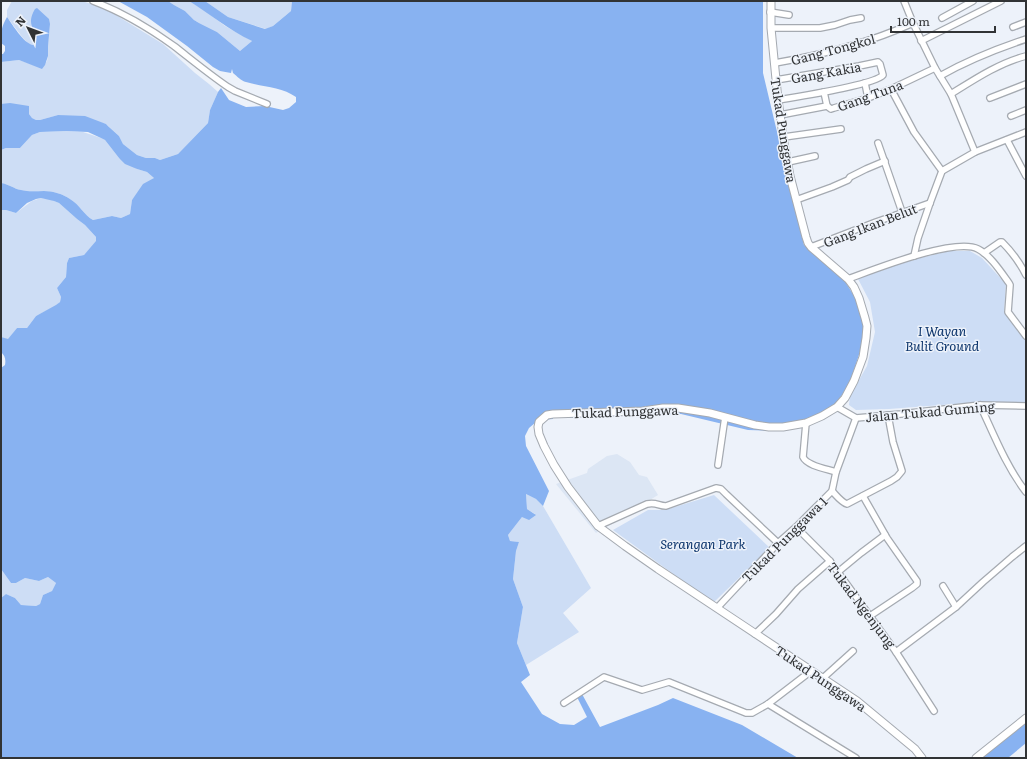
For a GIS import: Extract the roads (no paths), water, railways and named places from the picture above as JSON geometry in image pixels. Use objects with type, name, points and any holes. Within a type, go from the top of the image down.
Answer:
[{"type":"street","points":[[93,1],[130,18],[150,30],[228,87],[267,104]]},
{"type":"street","name":"Tukad Punggawa","points":[[771,1],[771,28],[780,115],[796,200],[806,237],[811,247],[848,279],[859,298],[867,326],[863,357],[854,381],[845,398],[837,407],[822,416],[806,423],[783,427],[755,425],[725,417],[678,408],[662,408],[643,411],[547,415],[540,422],[538,427],[539,434],[554,465],[568,487],[598,526],[658,570],[857,701],[915,749],[922,758]]},
{"type":"street","points":[[904,1],[921,41],[935,68],[952,94],[975,152]]},
{"type":"street","points":[[942,18],[973,1]]},
{"type":"street","points":[[921,41],[1001,1]]},
{"type":"street","points":[[770,12],[789,15]]},
{"type":"street","points":[[771,28],[820,28],[861,18]]},
{"type":"street","points":[[1013,27],[1026,22]]},
{"type":"street","name":"Gang Tongkol","points":[[775,63],[799,59],[847,47],[890,33],[913,23]]},
{"type":"street","points":[[940,76],[983,54],[1026,38]]},
{"type":"street","points":[[952,94],[989,71],[1026,56]]},
{"type":"street","name":"Gang Kakia","points":[[776,80],[876,62],[879,63],[882,76],[865,83]]},
{"type":"street","name":"Gang Tuna","points":[[780,115],[827,106],[831,109],[868,98],[935,68]]},
{"type":"street","points":[[778,100],[865,83],[868,98]]},
{"type":"street","points":[[990,98],[1026,84]]},
{"type":"street","points":[[891,89],[914,132],[942,171]]},
{"type":"street","points":[[824,92],[827,106]]},
{"type":"street","points":[[1011,116],[1026,110]]},
{"type":"street","points":[[784,137],[841,129]]},
{"type":"street","points":[[914,256],[918,238],[942,171],[975,152],[1026,132]]},
{"type":"street","points":[[1007,140],[1026,176]]},
{"type":"street","points":[[878,143],[902,212]]},
{"type":"street","points":[[788,162],[816,156]]},
{"type":"street","points":[[796,200],[848,180],[850,177],[885,160]]},
{"type":"street","name":"Gang Ikan Belut","points":[[811,247],[902,212],[930,203]]},
{"type":"street","points":[[984,253],[1002,242],[1008,248],[1026,275]]},
{"type":"street","points":[[848,279],[936,250],[960,247],[975,248],[984,253],[1009,283],[1008,312],[1026,336]]},
{"type":"street","points":[[980,405],[1010,468],[1026,492]]},
{"type":"street","name":"Jalan Tukad Guming","points":[[837,407],[856,418],[980,405],[1026,406]]},
{"type":"street","points":[[832,491],[845,504],[850,503],[891,481],[902,471],[893,442],[888,415]]},
{"type":"street","points":[[718,465],[725,417]]},
{"type":"street","name":"Tukad Punggawa 1","points":[[717,608],[778,543],[832,491],[836,472],[856,418]]},
{"type":"street","points":[[806,423],[804,460],[811,464],[836,472]]},
{"type":"street","points":[[598,526],[647,504],[655,503],[661,506],[666,506],[716,488],[721,489],[778,543]]},
{"type":"street","points":[[863,496],[885,535],[917,581],[917,584],[870,616]]},
{"type":"street","name":"Tukad Ngenjung","points":[[796,527],[830,561],[896,652],[956,608],[989,577],[1026,546]]},
{"type":"street","points":[[838,572],[885,535]]},
{"type":"street","points":[[756,634],[798,589],[830,561]]},
{"type":"street","points":[[943,586],[956,608]]},
{"type":"street","points":[[823,678],[853,651]]},
{"type":"street","points":[[896,652],[934,711]]},
{"type":"street","points":[[564,703],[604,677],[642,690],[668,682],[746,713],[752,713],[768,704],[811,671]]},
{"type":"street","points":[[768,704],[856,758]]},
{"type":"street","points":[[976,758],[1026,718]]},
{"type":"water","points":[[118,1],[168,1],[185,11],[194,20],[217,32],[240,51],[252,41],[227,27],[189,1],[205,1],[228,17],[265,29],[273,26],[291,11],[292,1],[763,1],[763,73],[804,245],[841,275],[856,299],[866,333],[848,387],[826,416],[802,426],[776,431],[748,430],[681,414],[562,418],[562,415],[553,415],[553,419],[536,422],[529,428],[525,436],[526,446],[549,491],[543,506],[536,499],[526,494],[527,509],[536,515],[529,520],[522,517],[508,535],[510,541],[519,542],[516,551],[513,579],[523,607],[517,643],[530,675],[521,682],[542,714],[560,724],[574,725],[587,717],[577,697],[582,694],[600,727],[673,698],[742,725],[798,758],[1,758],[1,598],[6,594],[15,598],[21,605],[36,606],[40,604],[43,595],[52,591],[56,583],[48,577],[39,581],[25,578],[16,583],[11,583],[1,569],[1,368],[5,365],[5,361],[1,352],[1,337],[8,339],[17,328],[27,328],[36,316],[60,302],[61,297],[57,288],[66,277],[69,258],[84,255],[96,241],[96,237],[85,225],[59,203],[54,201],[41,198],[36,199],[27,203],[16,213],[1,210],[1,183],[24,191],[47,191],[61,194],[73,201],[93,220],[112,216],[121,218],[130,214],[132,200],[143,184],[154,178],[147,172],[125,164],[105,140],[88,132],[40,132],[32,135],[20,148],[6,148],[1,150],[1,104],[10,103],[29,106],[29,114],[36,120],[58,115],[85,116],[106,124],[119,136],[123,144],[137,155],[160,160],[178,154],[208,123],[210,110],[221,88],[229,100],[246,107],[265,106],[283,110],[289,108],[296,102],[296,97],[285,91],[242,81],[233,73],[232,69],[231,73],[220,71],[147,17]]},
{"type":"water","points":[[37,8],[49,19],[50,24],[48,56],[45,65],[42,69],[19,60],[1,62],[1,54],[5,51],[5,46],[1,43],[1,32],[7,17],[22,37],[29,44],[33,45],[36,42],[36,37],[31,19],[35,9]]},
{"type":"water","points":[[1026,722],[1026,743],[1008,758],[979,758]]},
{"type":"park label","name":"I Wayan Bulit Ground","points":[[942,338]]},
{"type":"park label","name":"Serangan Park","points":[[703,543]]}]
